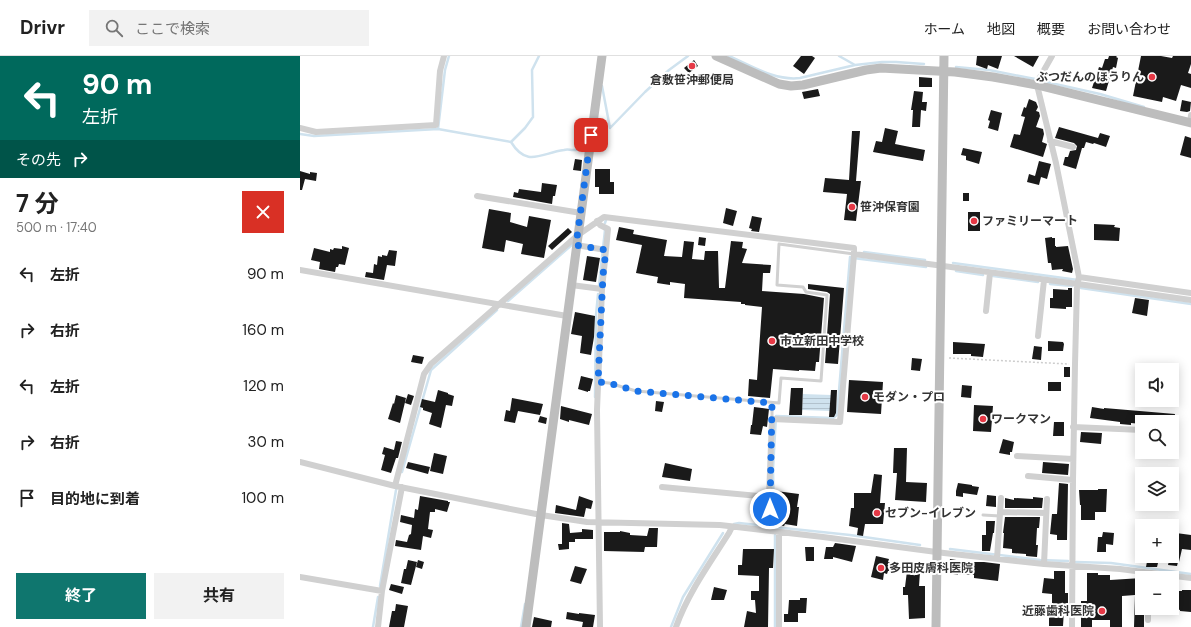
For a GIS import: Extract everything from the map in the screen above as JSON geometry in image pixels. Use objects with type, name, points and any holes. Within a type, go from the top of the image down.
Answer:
[{"type":"street","points":[[300,128],[316,132],[436,125],[440,71],[444,56]]},
{"type":"street","points":[[526,627],[565,316],[571,285],[602,56]]},
{"type":"street","points":[[716,56],[779,84],[791,86],[803,85],[866,70],[882,68],[993,76],[1191,120]]},
{"type":"street","points":[[936,627],[944,56]]},
{"type":"street","points":[[1052,56],[1037,85],[1078,280],[1074,364],[1072,627]]},
{"type":"street","points":[[1050,141],[1073,147]]},
{"type":"street","points":[[477,196],[581,213]]},
{"type":"street","points":[[378,627],[398,486],[424,374],[431,364],[578,235],[598,223],[604,217],[854,248],[840,422],[774,419],[770,531]]},
{"type":"street","points":[[598,223],[608,229],[603,250],[597,410],[596,523],[600,627]]},
{"type":"street","points":[[576,245],[603,250]]},
{"type":"street","points":[[853,257],[941,265],[1044,280],[1078,280],[1191,293]]},
{"type":"street","points":[[300,270],[565,316]]},
{"type":"street","points":[[986,311],[990,273]]},
{"type":"street","points":[[1038,336],[1044,280]]},
{"type":"street","points":[[1078,280],[1191,300]]},
{"type":"street","points":[[571,285],[602,289]]},
{"type":"street","points":[[1073,427],[1135,430]]},
{"type":"street","points":[[1017,456],[1073,459]]},
{"type":"street","points":[[300,462],[398,486],[541,515],[596,523],[732,526],[823,536],[937,552],[998,556],[1072,566],[1120,569],[1135,572]]},
{"type":"street","points":[[1028,476],[1072,480]]},
{"type":"street","points":[[662,486],[770,498]]},
{"type":"street","points":[[998,556],[1001,498]]},
{"type":"street","points":[[1044,562],[1047,499]]},
{"type":"street","points":[[1000,514],[1046,513]]},
{"type":"street","points":[[676,627],[690,594],[732,526]]},
{"type":"street","points":[[779,627],[780,532]]},
{"type":"street","points":[[300,577],[382,591]]},
{"type":"street","points":[[1179,577],[1191,578]]},
{"type":"street","points":[[1148,615],[1148,620]]},
{"type":"lane","points":[[598,382],[609,383],[636,391],[779,403],[781,378],[821,381],[827,295],[806,292],[803,287],[777,286],[779,244],[853,257]]},
{"type":"lane","points":[[772,403],[774,419]]},
{"type":"lane","points":[[983,515],[1000,514]]},
{"type":"path","points":[[940,357],[1074,364]]},
{"type":"water","points":[[803,394],[831,395],[830,411],[802,410]]},
{"type":"building","points":[[801,56],[812,56],[815,58],[804,74],[793,66]]},
{"type":"building","points":[[977,56],[1002,56],[998,69],[988,65],[987,69],[976,65]]},
{"type":"building","points":[[1014,56],[1039,56],[1033,67]]},
{"type":"building","points":[[1109,56],[1117,56],[1116,57],[1118,58],[1116,68],[1113,67],[1106,91],[1092,88],[1099,67],[1102,68],[1105,59],[1108,59]]},
{"type":"building","points":[[1141,56],[1161,56],[1172,58],[1173,56],[1191,56],[1191,64],[1188,73],[1191,74],[1191,88],[1181,85],[1176,101],[1163,97],[1162,102],[1133,96]]},
{"type":"building","points":[[694,60],[698,66],[689,73],[684,68]]},
{"type":"building","points":[[919,77],[932,78],[932,87],[919,87]]},
{"type":"building","points":[[818,89],[820,96],[804,99],[802,92]]},
{"type":"building","points":[[914,91],[923,92],[922,102],[927,102],[926,111],[921,110],[920,127],[912,127],[913,110],[911,110]]},
{"type":"building","points":[[1029,99],[1036,102],[1038,107],[1036,111],[1039,112],[1040,116],[1036,127],[1043,129],[1044,134],[1042,142],[1047,144],[1043,157],[1010,147],[1014,134],[1020,135],[1025,117],[1021,116]]},
{"type":"building","points":[[1182,100],[1191,102],[1190,111],[1180,111]]},
{"type":"building","points":[[991,110],[1002,113],[998,131],[988,128],[990,121],[988,120]]},
{"type":"building","points":[[1059,127],[1098,138],[1100,133],[1110,136],[1106,147],[1086,142],[1084,148],[1082,148],[1076,169],[1063,165],[1065,157],[1068,157],[1070,151],[1076,150],[1077,146],[1074,143],[1055,138]]},
{"type":"building","points":[[885,128],[898,131],[895,144],[925,150],[923,161],[873,152],[876,141],[882,142]]},
{"type":"building","name":"笹沖保育園","points":[[852,131],[860,131],[856,181],[861,181],[856,221],[844,220],[847,194],[823,192],[825,178],[849,180]]},
{"type":"building","points":[[1185,136],[1191,138],[1191,158],[1180,155]]},
{"type":"building","points":[[963,148],[982,152],[979,164],[966,160],[966,156],[961,155]]},
{"type":"building","points":[[575,159],[582,160],[581,171],[573,170]]},
{"type":"building","points":[[1039,161],[1051,164],[1047,179],[1041,177],[1039,185],[1027,182],[1029,174],[1035,176]]},
{"type":"building","points":[[595,169],[610,169],[610,182],[614,182],[614,194],[599,194],[599,187],[595,187]]},
{"type":"building","points":[[300,171],[310,174],[310,172],[317,173],[316,181],[305,179],[302,190],[300,190]]},
{"type":"building","points":[[542,183],[557,185],[552,204],[513,197],[514,192],[518,193],[519,189],[541,192]]},
{"type":"building","points":[[963,193],[969,193],[969,201],[963,201]]},
{"type":"building","points":[[726,208],[737,211],[733,226],[723,223]]},
{"type":"building","points":[[489,209],[511,213],[510,222],[527,227],[529,216],[551,220],[544,258],[521,254],[523,244],[506,240],[504,252],[482,248]]},
{"type":"building","name":"ファミリーマート","points":[[968,212],[980,212],[980,231],[968,231]]},
{"type":"building","points":[[752,216],[762,218],[759,232],[751,231],[752,229],[749,228]]},
{"type":"building","points":[[1094,224],[1115,225],[1114,227],[1120,228],[1119,241],[1094,240]]},
{"type":"building","points":[[619,227],[634,230],[633,234],[667,240],[664,256],[682,257],[684,241],[694,242],[692,259],[704,260],[705,251],[718,251],[719,288],[725,288],[731,241],[743,242],[742,248],[747,249],[742,263],[771,265],[770,273],[763,273],[762,291],[804,294],[824,298],[819,362],[816,362],[815,371],[773,369],[770,398],[748,396],[749,379],[757,380],[762,307],[745,305],[741,304],[741,302],[684,298],[685,284],[670,282],[670,285],[657,283],[658,277],[636,273],[642,245],[616,240]]},
{"type":"building","points":[[568,228],[572,232],[552,250],[548,246]]},
{"type":"building","points":[[699,237],[706,238],[705,246],[698,245]]},
{"type":"building","points":[[1045,238],[1055,238],[1056,247],[1068,246],[1073,269],[1072,273],[1062,271],[1063,269],[1052,270],[1051,263],[1048,263]]},
{"type":"building","points":[[342,246],[349,248],[345,265],[339,264],[338,267],[336,267],[335,272],[319,269],[320,262],[311,260],[314,248],[330,252],[330,249],[333,250],[334,248],[342,249]]},
{"type":"building","points":[[389,250],[397,251],[395,266],[387,265],[384,280],[365,277],[366,272],[373,273],[374,264],[377,265],[378,256],[387,256]]},
{"type":"building","points":[[587,256],[600,258],[596,282],[583,280]]},
{"type":"building","points":[[808,284],[844,288],[838,364],[825,363],[830,294],[827,292],[808,289]]},
{"type":"building","points":[[1068,288],[1072,288],[1072,307],[1066,307],[1066,309],[1050,308],[1050,298],[1053,298],[1053,289],[1068,290]]},
{"type":"building","points":[[1135,298],[1149,300],[1147,316],[1132,313]]},
{"type":"building","points":[[575,312],[595,316],[591,355],[580,353],[582,336],[571,334]]},
{"type":"building","points":[[1048,341],[1063,342],[1063,351],[1048,351]]},
{"type":"building","points":[[953,342],[985,344],[983,357],[971,356],[971,354],[953,354]]},
{"type":"building","points":[[1034,346],[1042,347],[1041,360],[1032,359]]},
{"type":"building","points":[[413,355],[424,357],[422,364],[411,362]]},
{"type":"building","points":[[912,358],[922,359],[920,371],[911,370]]},
{"type":"building","points":[[1064,367],[1070,367],[1070,377],[1064,377]]},
{"type":"building","points":[[581,376],[593,379],[590,391],[588,392],[578,389]]},
{"type":"building","name":"モダン・プロ","points":[[849,380],[883,382],[881,414],[847,412]]},
{"type":"building","points":[[1048,382],[1061,382],[1061,391],[1048,391]]},
{"type":"building","points":[[962,385],[972,386],[971,398],[961,397]]},
{"type":"building","points":[[791,388],[803,388],[802,415],[789,415]]},
{"type":"building","points":[[438,390],[454,396],[452,406],[446,405],[441,428],[429,424],[432,413],[423,410],[423,408],[420,407],[422,399],[435,402]]},
{"type":"building","points":[[831,390],[837,390],[836,413],[834,417],[829,417]]},
{"type":"building","points":[[408,394],[414,396],[411,405],[405,403]]},
{"type":"building","points":[[396,395],[406,398],[400,423],[388,419]]},
{"type":"building","points":[[512,398],[543,404],[540,415],[518,411],[515,423],[504,421],[506,410],[510,411]]},
{"type":"building","points":[[656,401],[664,402],[662,412],[655,411]]},
{"type":"building","name":"ワークマン","points":[[974,405],[993,406],[991,432],[973,431]]},
{"type":"building","points":[[561,406],[592,414],[589,425],[560,419]]},
{"type":"building","points":[[754,407],[769,409],[767,427],[763,426],[761,435],[750,434]]},
{"type":"building","points":[[1092,407],[1175,414],[1135,415],[1135,423],[1131,423],[1131,425],[1090,418]]},
{"type":"building","points":[[540,416],[547,418],[546,424],[538,422]]},
{"type":"building","points":[[1054,422],[1064,422],[1064,436],[1053,436]]},
{"type":"building","points":[[1081,432],[1102,433],[1101,444],[1080,442]]},
{"type":"building","points":[[1003,439],[1014,442],[1010,455],[999,453]]},
{"type":"building","points":[[396,441],[402,442],[398,458],[396,458],[391,473],[381,470],[385,455],[382,454],[384,447],[394,450]]},
{"type":"building","points":[[894,448],[907,448],[906,482],[927,483],[926,502],[895,500],[897,473],[893,473]]},
{"type":"building","points":[[434,453],[447,456],[443,474],[430,471]]},
{"type":"building","points":[[408,462],[430,467],[428,474],[406,468]]},
{"type":"building","points":[[1043,462],[1069,464],[1068,475],[1042,473]]},
{"type":"building","points":[[665,463],[692,469],[690,481],[662,477]]},
{"type":"building","points":[[874,474],[882,475],[880,503],[885,503],[883,524],[865,524],[863,536],[857,535],[858,528],[849,526],[851,508],[854,508],[854,493],[871,493]]},
{"type":"building","points":[[958,483],[979,487],[977,495],[963,493],[963,497],[956,496]]},
{"type":"building","points":[[1059,483],[1068,484],[1067,540],[1057,540],[1057,535],[1050,534],[1052,514],[1057,514]]},
{"type":"building","points":[[1107,489],[1106,512],[1095,512],[1095,520],[1081,520],[1079,490]]},
{"type":"building","points":[[776,491],[799,494],[797,526],[785,524],[784,526],[777,525],[777,522],[775,522],[779,503],[776,502],[777,497],[774,497]]},
{"type":"building","points":[[987,495],[996,496],[996,507],[986,506]]},
{"type":"building","points":[[420,496],[450,502],[447,512],[435,509],[435,512],[430,512],[428,529],[433,530],[431,538],[423,536],[421,550],[395,546],[396,540],[407,542],[409,535],[411,534],[412,525],[400,522],[401,515],[414,518],[415,509],[418,510]]},
{"type":"building","points":[[579,496],[593,501],[591,509],[586,508],[584,517],[555,513],[556,505],[576,510]]},
{"type":"building","points":[[1033,497],[1043,498],[1042,508],[1005,508],[1005,498],[1014,500],[1014,498],[1033,499]]},
{"type":"building","points":[[1005,517],[1040,517],[1039,528],[1037,528],[1037,557],[1026,556],[1026,554],[1012,553],[1012,549],[1003,548]]},
{"type":"building","points":[[986,521],[995,521],[994,533],[990,551],[982,551],[982,535],[986,535]]},
{"type":"building","points":[[562,523],[569,524],[570,533],[582,532],[582,529],[593,530],[593,539],[575,539],[575,542],[569,542],[569,549],[559,550],[558,544],[562,544]]},
{"type":"building","points":[[649,528],[658,528],[657,547],[645,547],[644,552],[604,551],[604,532],[620,531],[630,533],[630,535],[647,536]]},
{"type":"building","points":[[1103,532],[1114,533],[1113,545],[1106,544],[1106,552],[1097,552],[1098,537],[1102,537]]},
{"type":"building","points":[[1179,533],[1191,535],[1191,550],[1182,549],[1179,562]]},
{"type":"building","points":[[835,543],[856,546],[852,562],[833,557],[833,559],[824,559],[826,547],[833,547]]},
{"type":"building","points":[[805,547],[814,547],[814,561],[806,561]]},
{"type":"building","points":[[743,549],[774,549],[773,568],[769,568],[768,627],[744,627],[747,611],[756,613],[755,600],[751,600],[751,591],[759,591],[759,576],[738,575],[738,565],[742,565]]},
{"type":"building","name":"多田皮膚科医院","points":[[876,556],[889,559],[889,565],[891,565],[887,574],[884,573],[883,580],[871,577]]},
{"type":"building","points":[[950,559],[1000,564],[998,581],[974,578],[974,575],[958,575],[948,573]]},
{"type":"building","points":[[408,560],[417,562],[411,585],[401,583],[404,569],[406,569]]},
{"type":"building","points":[[418,560],[424,562],[422,569],[416,567]]},
{"type":"building","points":[[1147,563],[1158,563],[1157,567],[1146,567]]},
{"type":"building","points":[[1168,563],[1178,563],[1177,566],[1168,565]]},
{"type":"building","points":[[575,566],[587,569],[581,584],[570,581]]},
{"type":"building","points":[[907,571],[920,572],[919,586],[925,586],[925,618],[909,619],[908,595],[903,595],[903,587],[905,587]]},
{"type":"building","points":[[1054,571],[1065,571],[1065,593],[1068,593],[1068,610],[1064,610],[1063,626],[1049,626],[1049,613],[1052,613],[1052,594],[1042,593],[1044,578],[1054,579]]},
{"type":"building","points":[[1087,573],[1110,575],[1110,580],[1135,578],[1135,595],[1122,596],[1122,627],[1110,627],[1110,620],[1092,620],[1092,627],[1081,627],[1081,601],[1087,601]]},
{"type":"building","points":[[391,584],[404,587],[402,594],[389,590]]},
{"type":"building","points":[[714,587],[727,590],[724,600],[711,600]]},
{"type":"building","points":[[1191,590],[1191,612],[1179,610],[1179,591]]},
{"type":"building","points":[[1135,595],[1135,615],[1144,615],[1144,627],[1134,627]]},
{"type":"building","points":[[800,598],[807,598],[806,613],[798,613],[798,622],[784,622],[784,614],[788,614],[789,600],[800,600]]},
{"type":"building","points":[[396,604],[408,606],[404,627],[389,627],[392,611],[395,611]]},
{"type":"building","points":[[567,612],[595,615],[593,627],[582,627],[583,622],[566,619]]},
{"type":"building","points":[[534,617],[552,621],[551,627],[532,627]]},
{"type":"waterway","points":[[438,129],[445,70],[449,56]]},
{"type":"waterway","points":[[511,142],[525,128],[533,117],[532,70],[539,56]]},
{"type":"waterway","points":[[611,127],[645,92],[669,70],[688,56]]},
{"type":"waterway","points":[[729,56],[764,72],[791,78],[800,78],[855,65]]},
{"type":"waterway","points":[[839,56],[855,65],[882,62],[924,64]]},
{"type":"waterway","points":[[956,67],[989,70],[1035,79]]},
{"type":"waterway","points":[[1042,81],[1100,94],[1144,107]]},
{"type":"waterway","points":[[602,86],[610,128]]},
{"type":"waterway","points":[[300,134],[314,136],[438,129],[511,142],[517,150],[523,155],[529,157],[541,156],[565,150],[586,149]]},
{"type":"waterway","points":[[594,147],[603,145],[606,139]]},
{"type":"waterway","points":[[599,285],[605,230]]},
{"type":"waterway","points":[[508,301],[574,243]]},
{"type":"waterway","points":[[864,252],[925,260]]},
{"type":"waterway","points":[[774,527],[773,469],[776,416],[833,418],[837,415],[850,257]]},
{"type":"waterway","points":[[853,258],[926,267]]},
{"type":"waterway","points":[[953,263],[1078,280]]},
{"type":"waterway","points":[[956,271],[983,275]]},
{"type":"waterway","points":[[993,276],[1038,282]]},
{"type":"waterway","points":[[1050,284],[1072,286]]},
{"type":"waterway","points":[[1081,288],[1191,304]]},
{"type":"waterway","points":[[595,397],[596,315],[598,294]]},
{"type":"waterway","points":[[402,472],[431,370],[497,310]]},
{"type":"waterway","points":[[380,586],[396,490]]},
{"type":"waterway","points":[[734,524],[739,523],[766,526]]},
{"type":"waterway","points":[[774,527],[850,535],[920,545]]},
{"type":"waterway","points":[[671,627],[683,597],[723,533]]},
{"type":"waterway","points":[[775,535],[775,627]]},
{"type":"waterway","points":[[950,549],[1040,560],[1068,561]]},
{"type":"waterway","points":[[1076,562],[1111,563],[1191,574]]},
{"type":"waterway","points":[[373,627],[378,597]]},
{"type":"waterway","points":[[521,627],[525,604]]},
{"type":"place","name":"倉敷笹沖郵便局","points":[[692,66]]},
{"type":"place","name":"ぶつだんのほうりん","points":[[1152,77]]},
{"type":"place","name":"笹沖保育園","points":[[852,207]]},
{"type":"place","name":"ファミリーマート","points":[[974,221]]},
{"type":"place","name":"市立新田中学校","points":[[772,341]]},
{"type":"place","name":"モダン・プロ","points":[[865,397]]},
{"type":"place","name":"ワークマン","points":[[983,419]]},
{"type":"place","name":"セブン-イレブン","points":[[877,513]]},
{"type":"place","name":"多田皮膚科医院","points":[[881,568]]},
{"type":"place","name":"近藤歯科医院","points":[[1102,611]]},
{"type":"route","points":[[591,135],[576,245],[606,250],[602,289],[598,382],[609,383],[636,391],[772,403],[770,509]]}]
